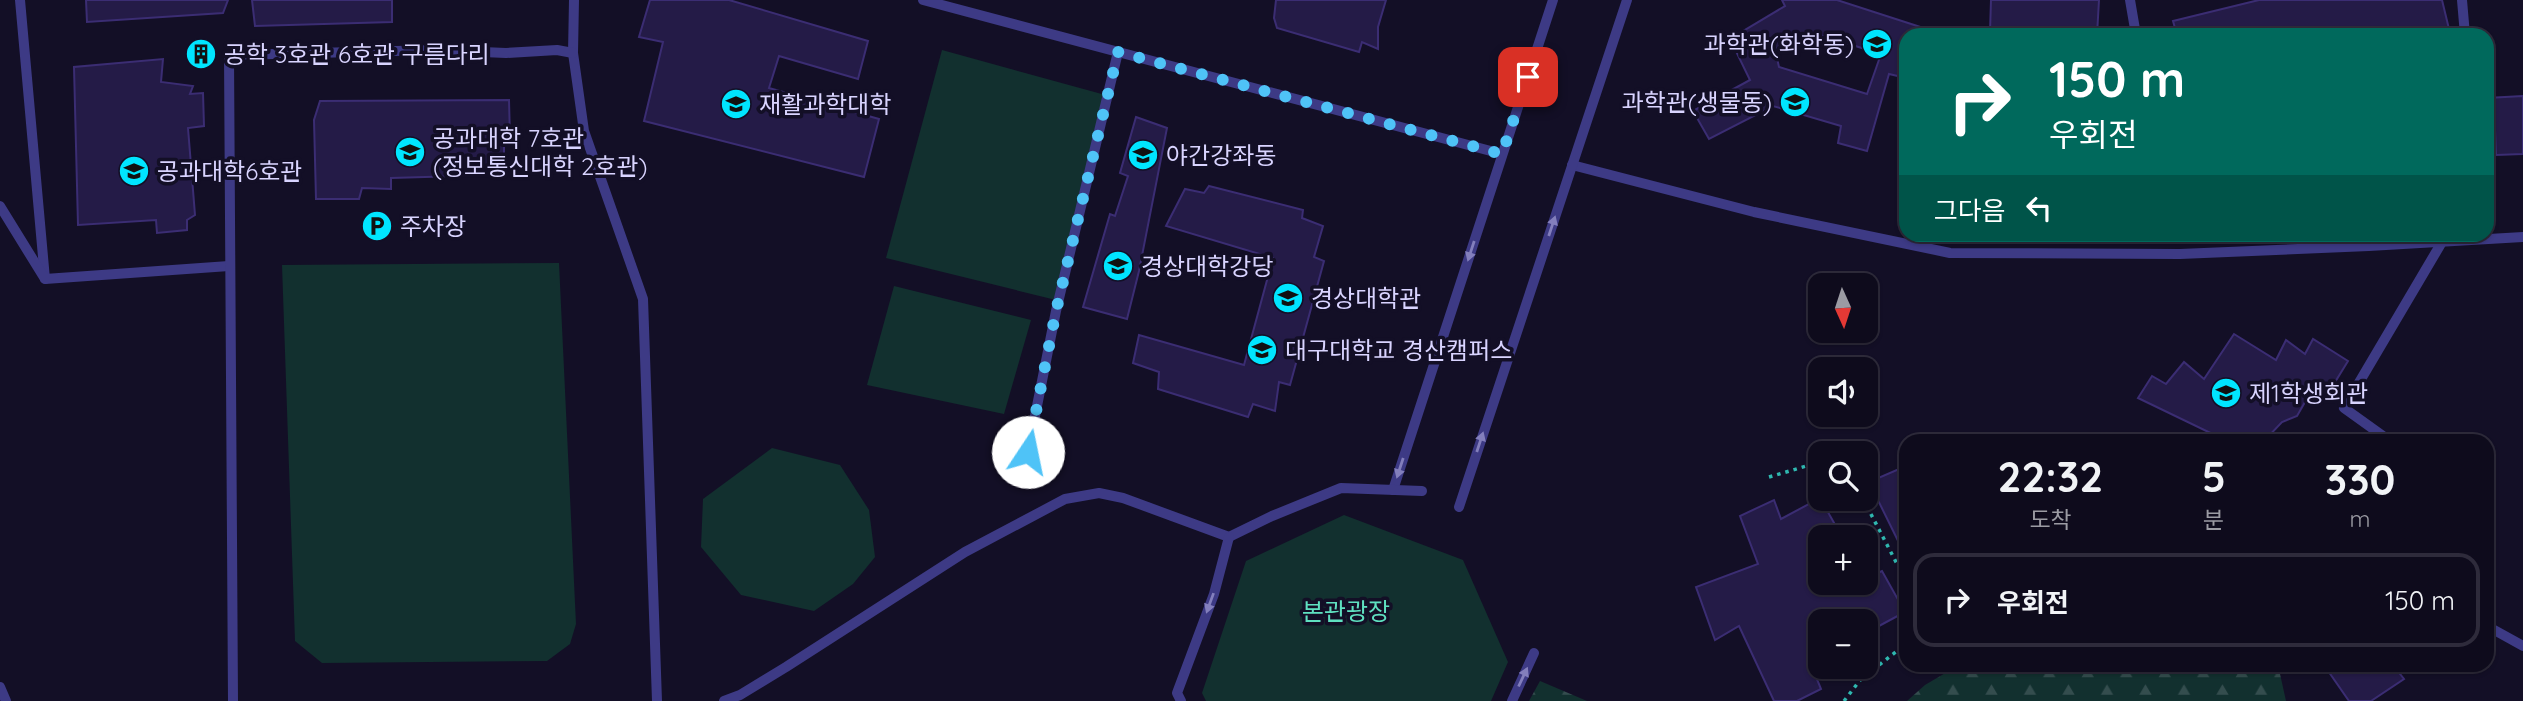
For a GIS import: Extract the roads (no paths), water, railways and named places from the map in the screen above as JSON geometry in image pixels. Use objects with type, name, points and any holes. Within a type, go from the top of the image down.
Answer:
[{"type":"lane","points":[[20,0],[45,279]]},
{"type":"lane","points":[[575,0],[573,52],[584,131],[643,299],[657,701]]},
{"type":"lane","points":[[1393,490],[1553,0]]},
{"type":"lane","points":[[1459,507],[1627,0]]},
{"type":"lane","points":[[2130,0],[2135,28]]},
{"type":"lane","points":[[2462,0],[2464,28]]},
{"type":"lane","points":[[927,1],[1502,154]]},
{"type":"lane","points":[[233,701],[229,55],[436,50],[573,52]]},
{"type":"lane","points":[[1028,452],[1056,311],[1118,52]]},
{"type":"lane","points":[[1572,165],[1754,212],[1950,253],[2180,254],[2442,242]]},
{"type":"lane","points":[[0,206],[45,279]]},
{"type":"lane","points":[[2494,237],[2523,237]]},
{"type":"lane","points":[[2380,434],[2344,408],[2442,242]]},
{"type":"lane","points":[[45,279],[229,266]]},
{"type":"lane","points":[[724,701],[740,695],[775,674],[965,552],[1065,499],[1099,493],[1124,498],[1229,537],[1341,488],[1422,491]]},
{"type":"lane","points":[[1181,701],[1177,693],[1214,594],[1229,537]]},
{"type":"lane","points":[[2494,630],[2523,646]]},
{"type":"lane","points":[[1513,701],[1534,653]]},
{"type":"lane","points":[[0,687],[6,701]]},
{"type":"place","name":"과학관(화학동)","points":[[1877,44]]},
{"type":"place","name":"공학 3호관 6호관 구름다리","points":[[201,54]]},
{"type":"place","name":"과학관(생물동)","points":[[1795,102]]},
{"type":"place","name":"재활과학대학","points":[[736,104]]},
{"type":"place","name":"공과대학 7호관 (정보통신대학 2호관)","points":[[410,152]]},
{"type":"place","name":"야간강좌동","points":[[1143,155]]},
{"type":"place","name":"공과대학6호관","points":[[134,171]]},
{"type":"place","name":"주차장","points":[[377,226]]},
{"type":"place","name":"경상대학강당","points":[[1118,266]]},
{"type":"place","name":"경상대학관","points":[[1288,298]]},
{"type":"place","name":"대구대학교 경산캠퍼스","points":[[1262,350]]},
{"type":"place","name":"제1학생회관","points":[[2226,393]]},
{"type":"park label","name":"본관광장","points":[[1346,611]]}]
